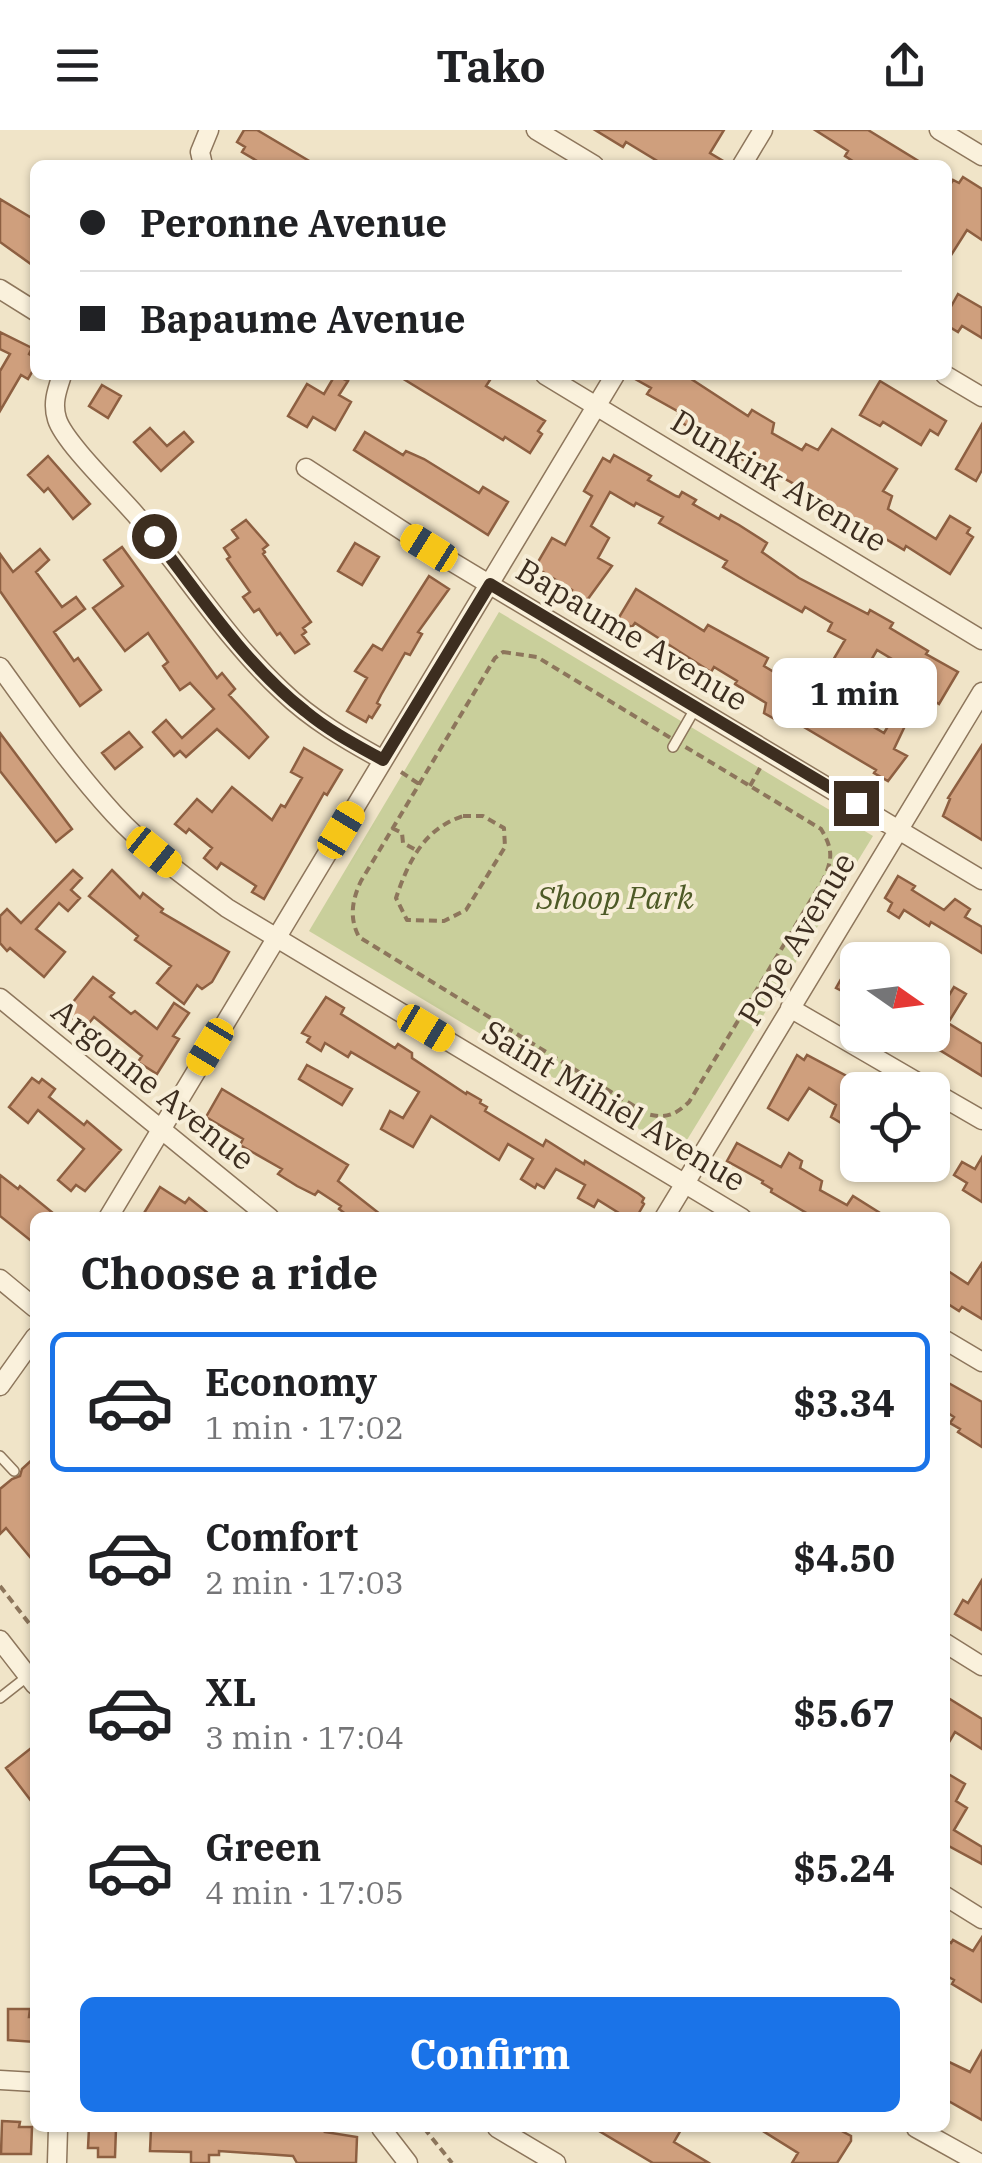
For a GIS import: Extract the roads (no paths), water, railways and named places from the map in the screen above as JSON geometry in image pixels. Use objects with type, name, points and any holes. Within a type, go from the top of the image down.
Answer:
[{"type":"street","points":[[202,160],[200,152],[209,130]]},
{"type":"street","points":[[536,130],[586,160]]},
{"type":"street","points":[[745,160],[763,130]]},
{"type":"street","points":[[939,130],[982,156]]},
{"type":"street","points":[[0,289],[30,308]]},
{"type":"street","points":[[952,379],[982,397]]},
{"type":"street","points":[[61,380],[54,406],[60,428],[154,536],[221,624],[280,690],[338,735],[383,760]]},
{"type":"street","name":"Dunkirk Avenue","points":[[553,380],[982,640]]},
{"type":"street","points":[[112,1212],[612,380]]},
{"type":"street","name":"Bapaume Avenue","points":[[306,468],[490,584],[982,880]]},
{"type":"street","name":"Saint Mihiel Avenue","points":[[0,666],[115,815],[227,908],[732,1212]]},
{"type":"street","name":"Pope Avenue","points":[[668,1212],[982,692]]},
{"type":"street","name":"Argonne Avenue","points":[[0,998],[263,1212]]},
{"type":"street","points":[[790,1008],[901,1072]]},
{"type":"street","points":[[950,1101],[982,1120]]},
{"type":"street","points":[[0,1280],[30,1304]]},
{"type":"street","points":[[950,1343],[982,1362]]},
{"type":"street","points":[[0,1386],[30,1344]]},
{"type":"street","points":[[0,1640],[30,1678]]},
{"type":"street","points":[[950,1646],[982,1666]]},
{"type":"street","points":[[950,1899],[982,1918]]},
{"type":"street","points":[[0,2080],[30,2082]]},
{"type":"street","points":[[56,2163],[58,2132]]},
{"type":"street","points":[[384,2132],[408,2163]]},
{"type":"street","points":[[504,2132],[556,2163]]},
{"type":"street","points":[[923,2132],[978,2163]]},
{"type":"lane","points":[[674,744],[696,708]]},
{"type":"lane","points":[[0,1456],[14,1471]]},
{"type":"lane","points":[[0,1698],[30,1681]]},
{"type":"park label","name":"Shoop Park","points":[[615,898]]}]
